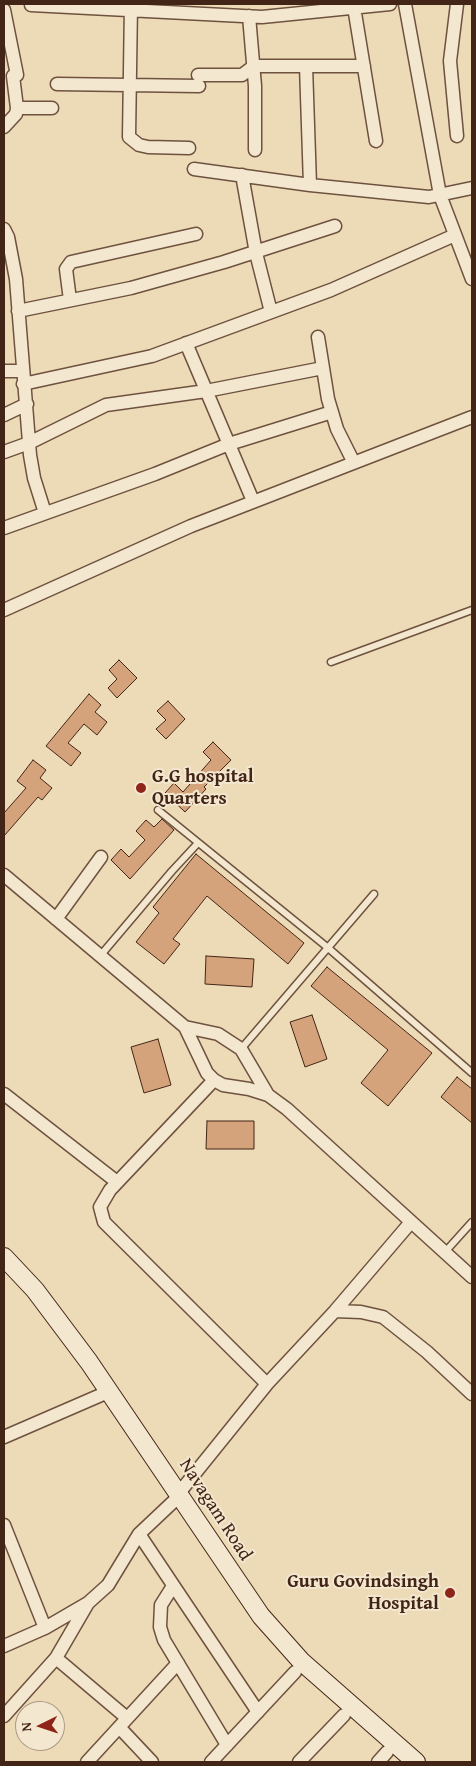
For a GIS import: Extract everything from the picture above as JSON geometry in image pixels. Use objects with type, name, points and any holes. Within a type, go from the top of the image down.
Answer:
[{"type":"street","points":[[31,5],[131,7],[249,16],[287,9],[390,4]]},
{"type":"street","points":[[405,4],[440,195],[472,280]]},
{"type":"street","points":[[456,136],[450,60],[457,4]]},
{"type":"street","points":[[362,6],[364,66],[376,141]]},
{"type":"street","points":[[131,7],[128,132],[132,142],[148,147],[189,148]]},
{"type":"street","points":[[4,10],[15,76],[17,108],[16,114],[4,126]]},
{"type":"street","points":[[249,16],[254,66],[255,150]]},
{"type":"street","points":[[57,84],[129,85],[198,81],[242,75],[254,66],[364,66]]},
{"type":"street","points":[[306,66],[310,185]]},
{"type":"street","points":[[17,108],[52,108]]},
{"type":"street","points":[[194,169],[310,185],[428,197],[472,188]]},
{"type":"street","points":[[242,175],[256,253],[271,312]]},
{"type":"street","points":[[18,311],[131,288],[256,253],[336,226]]},
{"type":"street","points":[[4,229],[8,237],[13,260],[23,384],[27,404],[29,443],[34,478],[45,513]]},
{"type":"street","points":[[70,300],[66,275],[68,265],[71,262],[196,234]]},
{"type":"street","points":[[23,384],[152,356],[372,273],[455,235]]},
{"type":"street","points":[[318,337],[332,412],[337,428],[353,462]]},
{"type":"street","points":[[186,343],[253,501]]},
{"type":"street","points":[[4,452],[29,443],[106,405],[206,391],[323,368]]},
{"type":"street","points":[[4,371],[22,371]]},
{"type":"street","points":[[4,415],[27,404]]},
{"type":"street","points":[[4,528],[229,444],[332,412]]},
{"type":"street","points":[[4,610],[191,526],[472,417]]},
{"type":"street","points":[[56,919],[101,857]]},
{"type":"street","points":[[4,875],[185,1027],[207,1073],[214,1080],[223,1085],[249,1089],[268,1096],[287,1109],[472,1277]]},
{"type":"street","points":[[185,1027],[218,1034],[240,1049],[253,1067],[268,1096]]},
{"type":"street","points":[[214,1080],[117,1182],[100,1206],[104,1222],[267,1384]]},
{"type":"street","points":[[4,1094],[117,1182]]},
{"type":"street","points":[[4,1646],[45,1628],[88,1603],[108,1585],[139,1534],[176,1497],[267,1384],[335,1311],[412,1222]]},
{"type":"street","name":"Navagam Road","points":[[4,1257],[51,1310],[176,1497],[250,1622],[296,1672],[344,1714],[389,1759]]},
{"type":"street","name":"Navagam Road","points":[[4,1275],[35,1304],[237,1584],[285,1646],[356,1712],[416,1762]]},
{"type":"street","points":[[335,1311],[361,1312],[382,1317],[427,1352],[472,1394]]},
{"type":"street","points":[[4,1437],[102,1395]]},
{"type":"street","points":[[4,1525],[45,1628]]},
{"type":"street","points":[[139,1534],[258,1712]]},
{"type":"street","points":[[173,1586],[161,1605],[160,1627],[164,1640],[227,1745]]},
{"type":"street","points":[[4,1716],[56,1658],[88,1603]]},
{"type":"street","points":[[56,1658],[123,1722],[152,1762]]},
{"type":"street","points":[[87,1762],[178,1663]]},
{"type":"street","points":[[211,1762],[296,1672]]},
{"type":"street","points":[[299,1762],[344,1714]]},
{"type":"lane","points":[[331,662],[472,610]]},
{"type":"lane","points":[[158,810],[328,948],[472,1074]]},
{"type":"lane","points":[[100,956],[198,843]]},
{"type":"lane","points":[[240,1049],[374,894]]},
{"type":"lane","points":[[445,1252],[472,1222]]},
{"type":"building","points":[[119,660],[137,678],[117,698],[108,688],[117,679],[109,670]]},
{"type":"building","points":[[89,694],[101,705],[95,712],[107,722],[97,735],[84,724],[68,743],[81,753],[71,766],[46,746]]},
{"type":"building","points":[[168,701],[185,719],[166,739],[156,729],[166,720],[157,711]]},
{"type":"building","points":[[213,742],[231,760],[204,787],[206,789],[185,812],[165,793],[174,783],[183,792],[211,760],[203,752]]},
{"type":"building","points":[[33,760],[46,770],[40,778],[52,788],[42,800],[38,797],[4,836],[4,813],[26,788],[17,781]]},
{"type":"building","points":[[162,819],[174,830],[130,879],[111,860],[121,849],[129,857],[145,840],[136,831],[146,820],[154,827]]},
{"type":"building","points":[[196,854],[304,943],[288,964],[207,896],[173,939],[180,944],[164,964],[136,942],[159,913],[153,907]]},
{"type":"building","points":[[206,956],[254,959],[252,987],[205,984]]},
{"type":"building","points":[[327,967],[432,1053],[388,1106],[361,1083],[388,1050],[311,986]]},
{"type":"building","points":[[312,1015],[327,1059],[305,1067],[290,1022]]},
{"type":"building","points":[[158,1039],[171,1085],[144,1093],[131,1047]]},
{"type":"building","points":[[457,1077],[472,1089],[472,1123],[441,1097]]},
{"type":"building","points":[[207,1121],[254,1121],[254,1149],[206,1149]]},
{"type":"place","name":"G.G hospital Quarters","points":[[141,788]]},
{"type":"place","name":"Guru Govindsingh Hospital","points":[[450,1593]]}]
